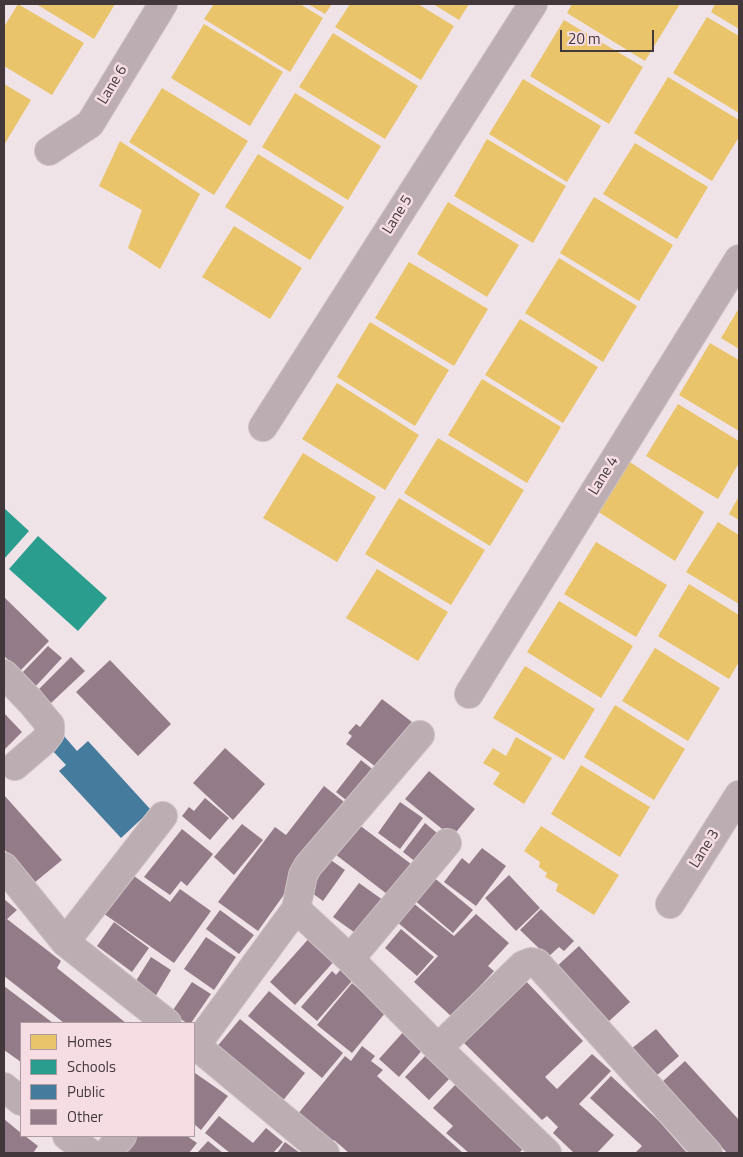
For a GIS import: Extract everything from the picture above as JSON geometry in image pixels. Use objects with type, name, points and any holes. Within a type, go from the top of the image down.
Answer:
[{"type":"street","name":"Lane 6","points":[[48,151],[90,124],[163,4]]},
{"type":"street","name":"Lane 5","points":[[263,427],[533,4]]},
{"type":"street","name":"Lane 4","points":[[468,694],[739,259]]},
{"type":"street","points":[[4,674],[50,725],[50,733],[15,766]]},
{"type":"street","points":[[195,1045],[296,909],[303,875],[308,866],[420,735]]},
{"type":"street","name":"Lane 3","points":[[670,904],[739,795]]},
{"type":"street","points":[[65,942],[163,816]]},
{"type":"street","points":[[350,959],[447,843]]},
{"type":"street","points":[[4,867],[65,942],[166,1022]]},
{"type":"street","points":[[296,909],[350,959],[438,1048],[547,1153]]},
{"type":"street","points":[[438,1048],[523,965],[531,962],[537,963],[708,1153]]},
{"type":"street","points":[[195,1047],[325,1153]]},
{"type":"street","points":[[4,1087],[20,1099]]},
{"type":"street","points":[[68,1137],[90,1153]]},
{"type":"street","points":[[107,1153],[121,1137]]},
{"type":"building: Homes","points":[[18,4],[84,43],[52,95],[4,66],[4,27]]},
{"type":"building: Homes","points":[[36,4],[115,4],[94,39]]},
{"type":"building: Homes","points":[[214,4],[300,4],[323,18],[290,72],[204,19]]},
{"type":"building: Homes","points":[[308,4],[332,4],[325,14]]},
{"type":"building: Homes","points":[[350,4],[418,4],[454,26],[421,80],[335,27]]},
{"type":"building: Homes","points":[[433,4],[469,4],[459,20]]},
{"type":"building: Homes","points":[[572,4],[680,4],[645,61],[567,13]]},
{"type":"building: Homes","points":[[715,4],[739,4],[739,29],[711,12]]},
{"type":"building: Homes","points":[[707,17],[739,36],[739,113],[673,73]]},
{"type":"building: Homes","points":[[564,20],[643,67],[609,124],[530,76]]},
{"type":"building: Homes","points":[[204,24],[283,72],[250,126],[171,78]]},
{"type":"building: Homes","points":[[333,33],[418,86],[385,139],[299,87]]},
{"type":"building: Homes","points":[[668,77],[739,120],[739,137],[712,181],[634,133]]},
{"type":"building: Homes","points":[[523,79],[601,126],[567,182],[489,134]]},
{"type":"building: Homes","points":[[4,84],[31,100],[4,145]]},
{"type":"building: Homes","points":[[162,88],[248,141],[214,195],[129,142]]},
{"type":"building: Homes","points":[[295,93],[381,146],[348,200],[262,147]]},
{"type":"building: Homes","points":[[487,139],[566,186],[533,243],[454,196]]},
{"type":"building: Homes","points":[[120,141],[200,194],[160,269],[128,248],[142,210],[99,186]]},
{"type":"building: Homes","points":[[635,143],[708,187],[677,239],[603,194]]},
{"type":"building: Homes","points":[[258,154],[344,207],[310,260],[225,207]]},
{"type":"building: Homes","points":[[594,197],[673,245],[639,301],[560,253]]},
{"type":"building: Homes","points":[[448,202],[519,245],[487,297],[417,254]]},
{"type":"building: Homes","points":[[234,226],[302,268],[270,319],[202,277]]},
{"type":"building: Homes","points":[[559,258],[637,306],[603,362],[525,313]]},
{"type":"building: Homes","points":[[409,262],[488,309],[454,366],[375,318]]},
{"type":"building: Homes","points":[[739,308],[739,349],[721,338]]},
{"type":"building: Homes","points":[[520,319],[598,367],[563,423],[485,375]]},
{"type":"building: Homes","points":[[370,322],[449,370],[415,426],[337,377]]},
{"type":"building: Homes","points":[[710,343],[739,360],[739,431],[679,395]]},
{"type":"building: Homes","points":[[482,379],[561,427],[527,483],[448,435]]},
{"type":"building: Homes","points":[[337,383],[419,435],[385,490],[302,439]]},
{"type":"building: Homes","points":[[678,404],[739,441],[739,463],[718,499],[646,456]]},
{"type":"building: Homes","points":[[438,438],[524,490],[490,546],[404,493]]},
{"type":"building: Homes","points":[[303,453],[376,497],[337,562],[263,518]]},
{"type":"building: Homes","points":[[627,460],[704,512],[675,561],[597,511]]},
{"type":"building: Homes","points":[[739,496],[739,520],[729,514]]},
{"type":"building: Homes","points":[[399,498],[485,550],[451,605],[365,554]]},
{"type":"building: Homes","points":[[718,522],[739,535],[739,604],[686,572]]},
{"type":"building: Homes","points":[[596,542],[667,585],[636,637],[564,594]]},
{"type":"building: Homes","points":[[377,569],[448,612],[418,661],[346,618]]},
{"type":"building: Homes","points":[[689,584],[739,615],[739,662],[729,679],[658,636]]},
{"type":"building: Homes","points":[[559,601],[633,646],[601,698],[527,652]]},
{"type":"building: Homes","points":[[655,648],[720,688],[688,741],[622,701]]},
{"type":"building: Homes","points":[[525,666],[595,709],[564,760],[493,718]]},
{"type":"building: Homes","points":[[615,705],[685,749],[654,800],[584,757]]},
{"type":"building: Homes","points":[[516,737],[552,758],[524,804],[493,784],[500,773],[483,763],[493,748],[506,756]]},
{"type":"building: Homes","points":[[581,765],[650,807],[620,857],[551,814]]},
{"type":"building: Homes","points":[[541,826],[619,875],[594,915],[556,891],[558,884],[545,877],[547,873],[539,867],[540,862],[524,851]]},
{"type":"building: Schools","points":[[4,508],[29,531],[4,559]]},
{"type":"building: Schools","points":[[38,536],[107,598],[78,631],[9,569]]},
{"type":"building: Public","points":[[64,736],[77,751],[88,741],[151,810],[121,838],[59,771],[66,765],[51,749]]},
{"type":"building: Other","points":[[4,597],[49,641],[20,671],[4,656]]},
{"type":"building: Other","points":[[48,646],[62,658],[35,687],[21,674]]},
{"type":"building: Other","points":[[71,657],[85,671],[51,703],[38,690]]},
{"type":"building: Other","points":[[110,660],[171,724],[138,756],[76,692]]},
{"type":"building: Other","points":[[382,699],[412,722],[376,767],[346,744],[352,736],[348,733],[356,724],[360,727]]},
{"type":"building: Other","points":[[4,713],[22,732],[4,750]]},
{"type":"building: Other","points":[[225,748],[265,784],[233,820],[193,783]]},
{"type":"building: Other","points":[[361,760],[376,772],[351,804],[336,792]]},
{"type":"building: Other","points":[[429,771],[475,809],[452,837],[405,799]]},
{"type":"building: Other","points":[[324,786],[348,805],[258,931],[218,902],[275,827],[286,835]]},
{"type":"building: Other","points":[[4,795],[62,860],[34,883],[4,849]]},
{"type":"building: Other","points":[[205,798],[229,818],[210,840],[182,816],[189,807],[194,811]]},
{"type":"building: Other","points":[[400,802],[423,818],[400,849],[378,833]]},
{"type":"building: Other","points":[[354,821],[411,864],[387,894],[331,851]]},
{"type":"building: Other","points":[[425,823],[443,838],[421,866],[403,852]]},
{"type":"building: Other","points":[[242,824],[263,840],[234,875],[214,857]]},
{"type":"building: Other","points":[[182,829],[213,854],[187,886],[181,881],[170,895],[144,877]]},
{"type":"building: Other","points":[[482,848],[506,866],[476,906],[444,882],[462,858],[469,864]]},
{"type":"building: Other","points":[[325,856],[345,870],[323,901],[308,890]]},
{"type":"building: Other","points":[[127,871],[170,902],[180,889],[211,911],[174,963],[100,911]]},
{"type":"building: Other","points":[[509,875],[540,908],[516,931],[485,898]]},
{"type":"building: Other","points":[[432,876],[473,910],[453,933],[413,899]]},
{"type":"building: Other","points":[[359,883],[383,900],[358,935],[333,917]]},
{"type":"building: Other","points":[[407,898],[454,936],[476,914],[509,943],[488,966],[494,971],[452,1017],[414,982],[438,956],[391,917]]},
{"type":"building: Other","points":[[4,899],[17,910],[7,919],[61,961],[57,968],[125,1022],[63,1022],[4,976]]},
{"type":"building: Other","points":[[541,909],[574,941],[564,951],[559,947],[548,957],[520,930]]},
{"type":"building: Other","points":[[220,910],[254,935],[239,954],[206,929]]},
{"type":"building: Other","points":[[114,922],[149,948],[132,972],[97,946]]},
{"type":"building: Other","points":[[401,929],[434,957],[417,976],[385,948]]},
{"type":"building: Other","points":[[312,935],[337,958],[295,1005],[270,982]]},
{"type":"building: Other","points":[[206,937],[236,957],[214,990],[184,969]]},
{"type":"building: Other","points":[[579,946],[630,1002],[607,1023],[556,967]]},
{"type":"building: Other","points":[[151,957],[171,970],[155,997],[134,984]]},
{"type":"building: Other","points":[[346,963],[358,974],[317,1021],[301,1007],[332,971],[336,975]]},
{"type":"building: Other","points":[[523,978],[583,1041],[545,1077],[557,1089],[592,1054],[611,1071],[579,1104],[614,1135],[597,1153],[574,1153],[553,1133],[558,1127],[547,1116],[542,1120],[462,1041]]},
{"type":"building: Other","points":[[192,982],[211,994],[192,1022],[185,1022],[171,1013]]},
{"type":"building: Other","points":[[352,983],[386,1012],[352,1053],[317,1025]]},
{"type":"building: Other","points":[[4,986],[52,1022],[20,1022],[20,1061],[4,1050]]},
{"type":"building: Other","points":[[269,991],[343,1053],[322,1078],[248,1016]]},
{"type":"building: Other","points":[[240,1019],[305,1073],[281,1103],[215,1049]]},
{"type":"building: Other","points":[[656,1029],[679,1056],[655,1077],[631,1049]]},
{"type":"building: Other","points":[[405,1030],[425,1047],[399,1077],[379,1059]]},
{"type":"building: Other","points":[[362,1046],[375,1056],[371,1061],[383,1070],[377,1076],[463,1153],[349,1153],[334,1140],[331,1143],[297,1115],[345,1056],[351,1061]]},
{"type":"building: Other","points":[[428,1053],[452,1076],[429,1100],[405,1077]]},
{"type":"building: Other","points":[[685,1061],[739,1120],[739,1153],[727,1153],[662,1082]]},
{"type":"building: Other","points":[[195,1073],[228,1096],[201,1130],[195,1125]]},
{"type":"building: Other","points":[[611,1076],[658,1120],[687,1153],[635,1153],[642,1146],[590,1098]]},
{"type":"building: Other","points":[[456,1084],[525,1147],[519,1153],[469,1153],[446,1133],[453,1126],[433,1108]]},
{"type":"building: Other","points":[[219,1116],[253,1143],[266,1128],[283,1142],[273,1153],[230,1153],[205,1133]]},
{"type":"building: Other","points":[[4,1119],[20,1132],[20,1137],[26,1137],[38,1146],[33,1153],[4,1153]]},
{"type":"building: Other","points":[[134,1137],[188,1137],[197,1143],[189,1153],[125,1153]]},
{"type":"building: Other","points":[[208,1141],[223,1153],[197,1153]]},
{"type":"building: Other","points":[[285,1142],[300,1153],[277,1153]]}]
